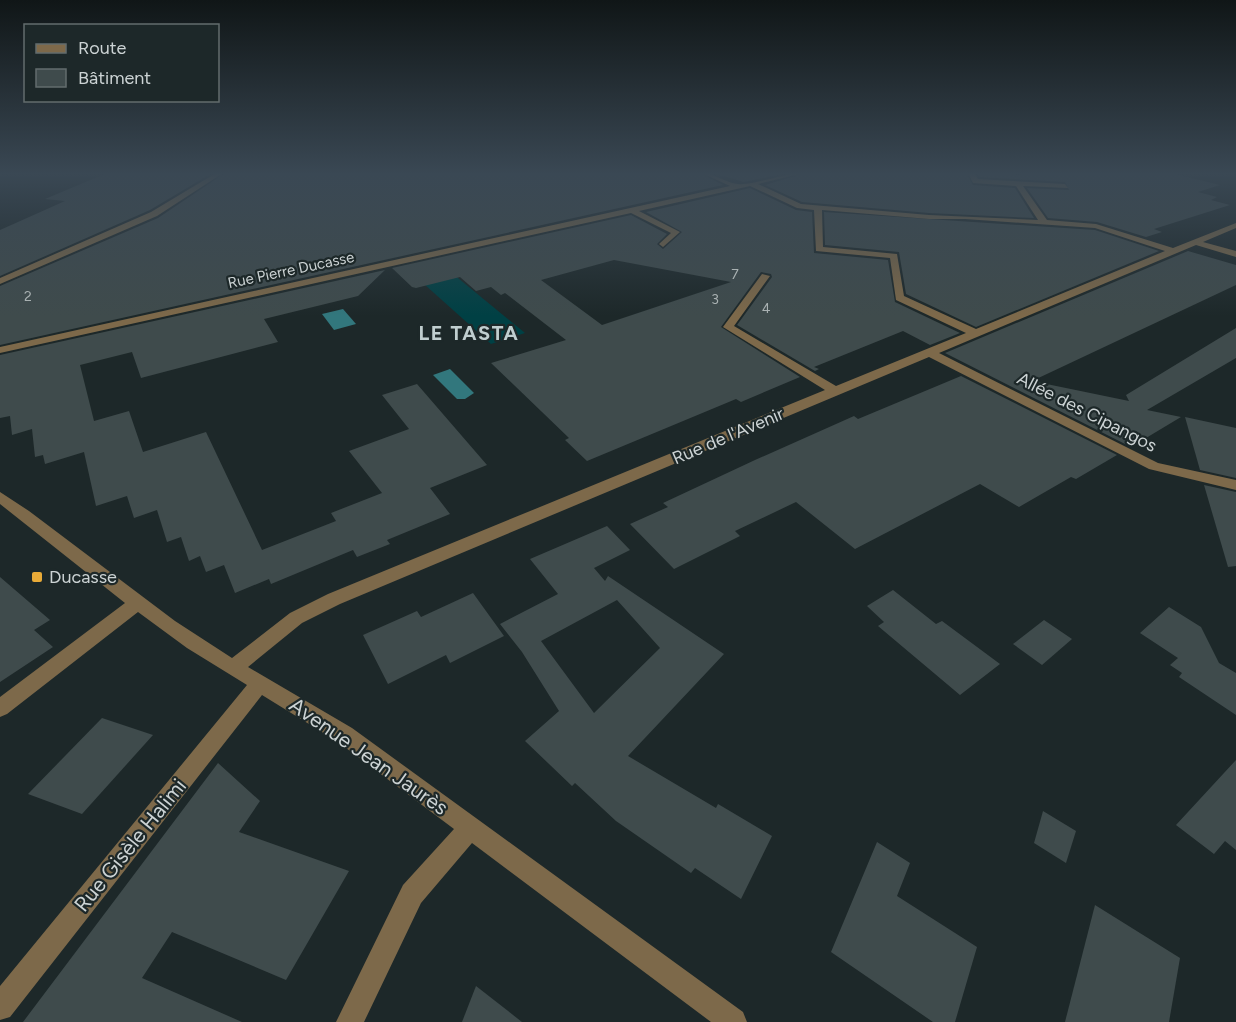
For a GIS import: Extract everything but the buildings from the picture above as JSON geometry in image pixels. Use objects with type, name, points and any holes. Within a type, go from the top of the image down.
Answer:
[{"type":"street","points":[[0,281],[139,221]]},
{"type":"street","name":"Rue Pierre Ducasse","points":[[0,350],[583,221]]},
{"type":"street","points":[[653,221],[676,232],[663,244]]},
{"type":"street","points":[[818,221],[819,249],[894,256],[899,298],[976,333]]},
{"type":"street","points":[[1014,221],[1096,226],[1173,250]]},
{"type":"street","name":"Rue de l'Avenir","points":[[233,668],[296,618],[334,599],[1236,225]]},
{"type":"street","points":[[1195,242],[1236,254]]},
{"type":"street","points":[[0,273],[17,274]]},
{"type":"street","points":[[765,276],[728,327],[834,391]]},
{"type":"street","name":"Allée des Cipangos","points":[[929,352],[1154,466],[1236,485]]},
{"type":"street","name":"Avenue Jean Jaurès","points":[[0,497],[192,642],[233,668],[301,705],[345,735],[732,1022]]},
{"type":"street","points":[[0,708],[139,602]]},
{"type":"street","name":"Rue Gisèle Halimi","points":[[0,1007],[260,683]]},
{"type":"street","points":[[350,1022],[412,894],[470,828]]},
{"type":"shaded area","points":[[436,260],[525,333],[491,344],[405,267]]},
{"type":"shaded area","points":[[343,309],[356,324],[334,330],[322,314]]},
{"type":"shaded area","points":[[450,369],[474,393],[465,399],[457,399],[433,375]]},
{"type":"place","name":"Ducasse","points":[[37,577]]},
{"type":"district","name":"LE TASTA","points":[[469,333]]}]
